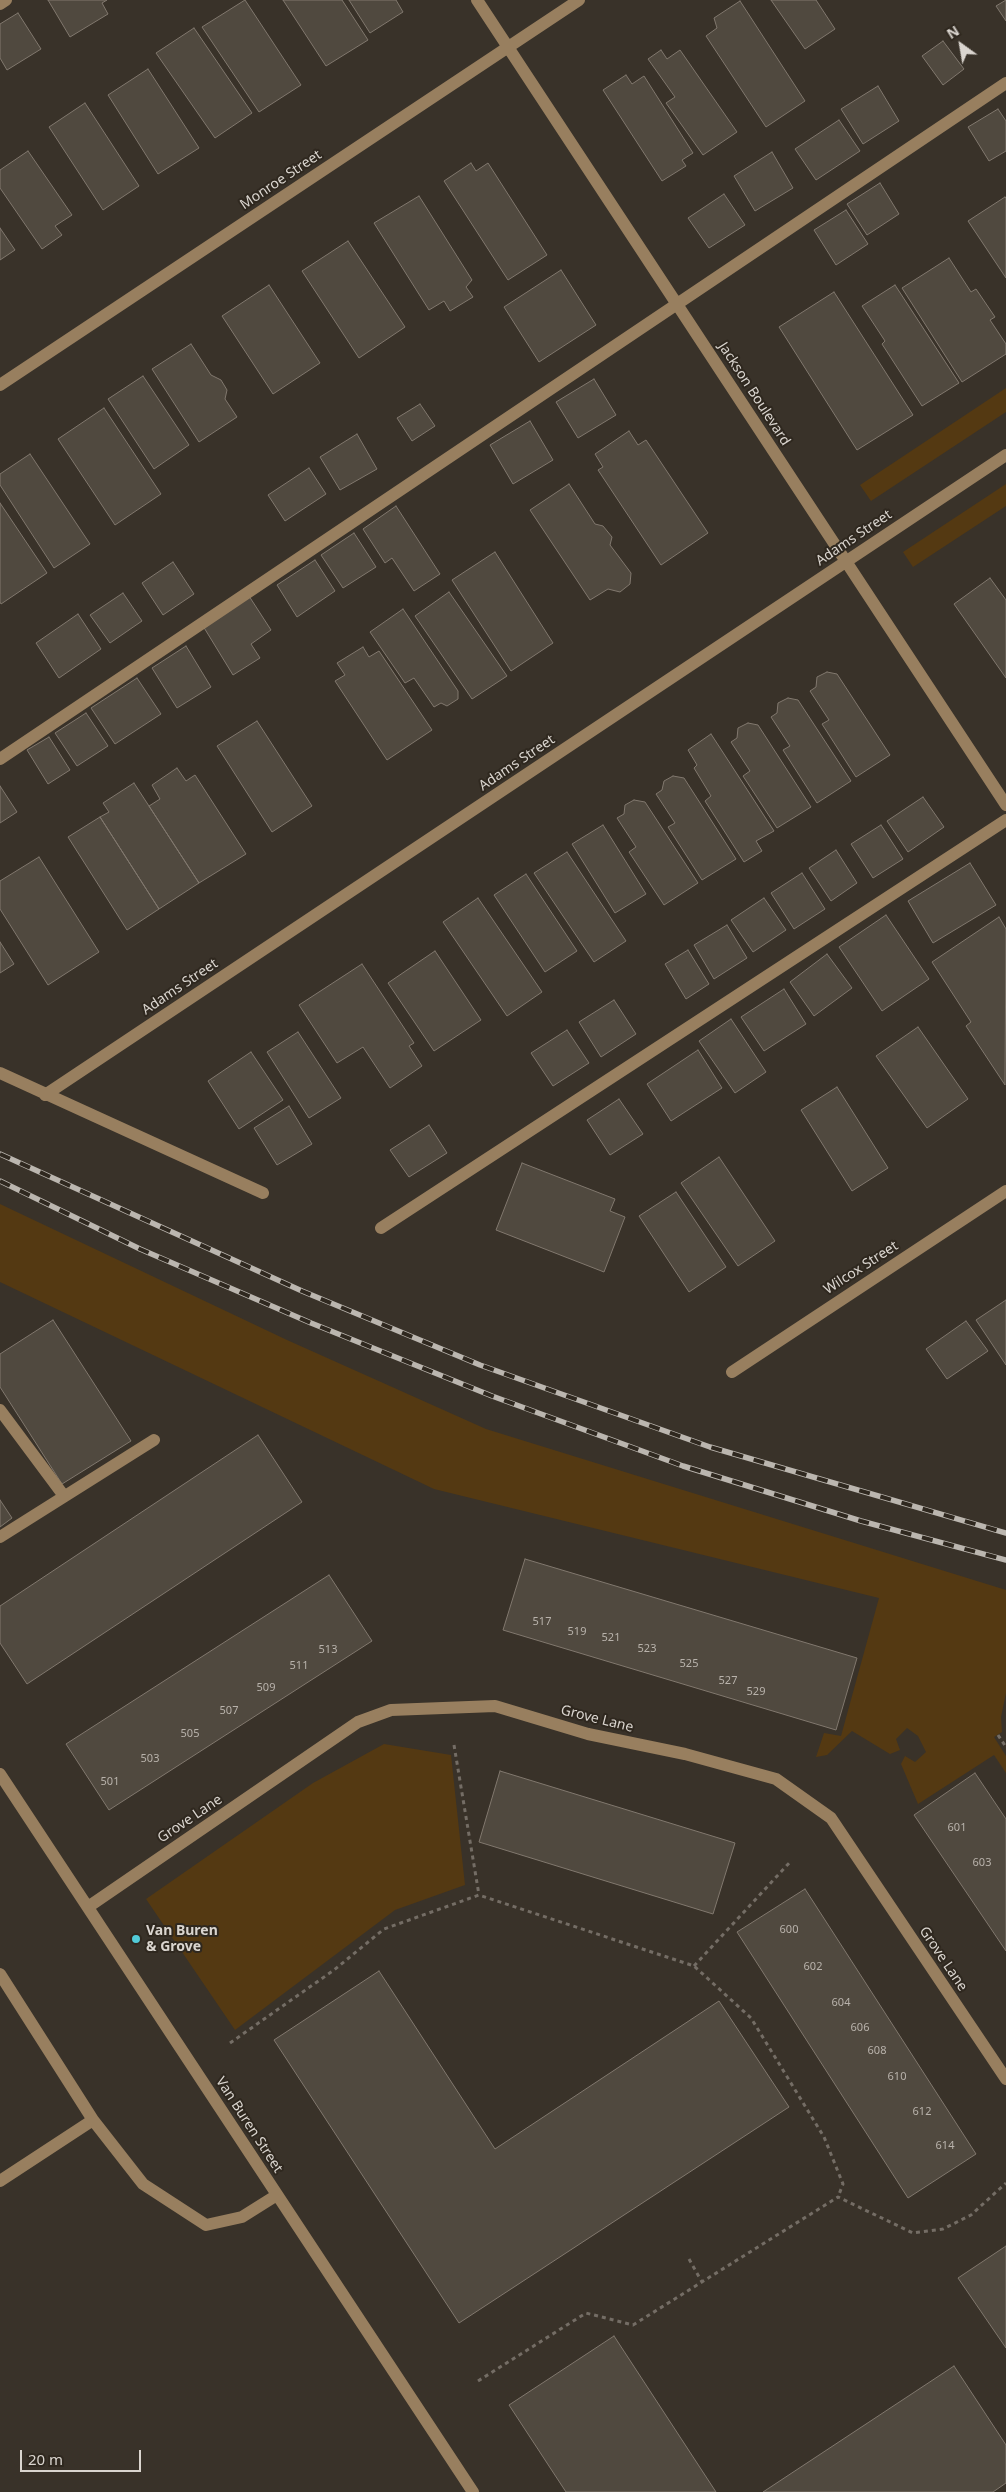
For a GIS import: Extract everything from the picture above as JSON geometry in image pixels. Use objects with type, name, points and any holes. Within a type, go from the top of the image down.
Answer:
[{"type":"street","points":[[0,4],[6,0]]},
{"type":"street","name":"Jackson Boulevard","points":[[477,0],[1006,805]]},
{"type":"street","name":"Monroe Street","points":[[0,385],[579,0]]},
{"type":"street","points":[[0,759],[1006,83]]},
{"type":"street","name":"Adams Street","points":[[45,1095],[1006,456]]},
{"type":"street","points":[[381,1228],[1006,820]]},
{"type":"street","points":[[0,1073],[263,1193]]},
{"type":"street","name":"Wilcox Street","points":[[732,1372],[1006,1190]]},
{"type":"street","points":[[0,1410],[64,1496]]},
{"type":"street","points":[[0,1537],[154,1440]]},
{"type":"street","name":"Grove Lane","points":[[88,1907],[358,1722],[391,1710],[495,1706],[588,1734],[686,1754],[776,1779],[831,1818],[1006,2079]]},
{"type":"street","name":"Van Buren Street","points":[[0,1774],[473,2492]]},
{"type":"street","points":[[0,1974],[93,2120],[143,2184],[206,2225],[242,2217],[278,2195]]},
{"type":"street","points":[[0,2181],[93,2120]]},
{"type":"path","points":[[998,1734],[1006,1747]]},
{"type":"path","points":[[454,1745],[479,1895]]},
{"type":"path","points":[[694,1966],[791,1861]]},
{"type":"path","points":[[230,2043],[334,1970],[384,1929],[479,1895],[694,1966],[751,2018],[824,2138],[843,2184],[838,2198],[633,2325],[586,2313],[478,2381]]},
{"type":"path","points":[[838,2198],[913,2233],[943,2229],[971,2215],[1006,2183]]},
{"type":"path","points":[[689,2259],[702,2282]]},
{"type":"shaded area","points":[[1006,388],[1006,412],[871,501],[860,485]]},
{"type":"shaded area","points":[[1006,484],[1006,506],[913,567],[903,552]]},
{"type":"shaded area","points":[[0,1204],[287,1340],[486,1429],[1006,1590],[1006,1693],[1001,1717],[1002,1732],[994,1737],[1006,1756],[1006,1773],[994,1755],[918,1804],[901,1764],[905,1756],[915,1762],[926,1752],[918,1736],[907,1728],[896,1739],[900,1750],[890,1754],[852,1731],[827,1755],[816,1757],[824,1733],[841,1736],[879,1598],[434,1489],[0,1282]]},
{"type":"shaded area","points":[[384,1744],[451,1755],[465,1885],[395,1910],[235,2030],[146,1899],[313,1783]]},
{"type":"building","points":[[48,0],[107,0],[102,3],[108,14],[70,37]]},
{"type":"building","points":[[245,0],[301,85],[259,112],[202,27]]},
{"type":"building","points":[[283,0],[342,0],[368,40],[326,66]]},
{"type":"building","points":[[349,0],[396,0],[403,12],[370,33]]},
{"type":"building","points":[[771,0],[816,0],[835,29],[805,49]]},
{"type":"building","points":[[1006,0],[1006,21],[996,6]]},
{"type":"building","points":[[740,1],[805,101],[766,127],[706,36],[717,28],[714,18]]},
{"type":"building","points":[[18,13],[41,49],[7,70],[0,58],[0,24]]},
{"type":"building","points":[[194,28],[252,113],[215,138],[156,53]]},
{"type":"building","points":[[943,41],[964,69],[943,85],[922,56]]},
{"type":"building","points":[[661,50],[667,59],[680,50],[737,132],[703,155],[666,103],[675,97],[648,59]]},
{"type":"building","points":[[148,69],[199,148],[158,174],[108,95]]},
{"type":"building","points":[[626,75],[632,84],[644,76],[693,153],[682,160],[686,166],[662,181],[603,90]]},
{"type":"building","points":[[878,86],[899,121],[863,144],[841,109]]},
{"type":"building","points":[[85,103],[139,186],[103,210],[49,127]]},
{"type":"building","points":[[998,109],[1006,121],[1006,151],[989,161],[968,127]]},
{"type":"building","points":[[839,120],[860,151],[816,180],[795,149]]},
{"type":"building","points":[[28,151],[72,215],[55,226],[62,235],[42,249],[0,188],[0,170]]},
{"type":"building","points":[[772,152],[793,188],[755,211],[734,176]]},
{"type":"building","points":[[471,163],[476,171],[488,163],[547,255],[508,280],[444,181]]},
{"type":"building","points":[[880,183],[899,214],[867,235],[847,204]]},
{"type":"building","points":[[724,194],[745,225],[709,248],[688,218]]},
{"type":"building","points":[[419,196],[472,280],[466,287],[473,297],[450,311],[444,301],[429,310],[374,223]]},
{"type":"building","points":[[1006,198],[1006,278],[968,221]]},
{"type":"building","points":[[846,210],[868,244],[836,265],[814,230]]},
{"type":"building","points":[[0,228],[15,250],[0,260]]},
{"type":"building","points":[[348,241],[405,327],[359,358],[302,271]]},
{"type":"building","points":[[949,258],[971,292],[976,289],[995,317],[990,320],[1006,344],[1006,354],[962,382],[902,288]]},
{"type":"building","points":[[561,270],[596,325],[539,362],[504,307]]},
{"type":"building","points":[[269,285],[320,363],[273,394],[222,316]]},
{"type":"building","points":[[895,285],[959,383],[922,406],[882,344],[885,341],[862,306]]},
{"type":"building","points":[[834,292],[913,415],[857,450],[779,327]]},
{"type":"building","points":[[191,344],[211,375],[221,380],[227,390],[225,399],[237,417],[199,442],[152,369]]},
{"type":"building","points":[[143,376],[189,445],[154,469],[108,399]]},
{"type":"building","points":[[594,379],[616,415],[578,438],[556,402]]},
{"type":"building","points":[[420,404],[435,426],[412,441],[397,418]]},
{"type":"building","points":[[104,408],[161,494],[115,525],[58,439]]},
{"type":"building","points":[[530,421],[553,460],[513,484],[490,445]]},
{"type":"building","points":[[629,431],[638,445],[646,440],[708,533],[661,565],[598,470],[603,467],[595,454]]},
{"type":"building","points":[[357,434],[377,469],[340,490],[320,457]]},
{"type":"building","points":[[30,454],[90,544],[54,568],[0,485],[0,474]]},
{"type":"building","points":[[309,468],[326,494],[285,521],[268,495]]},
{"type":"building","points":[[569,484],[595,524],[603,526],[612,537],[610,545],[631,573],[630,584],[620,592],[608,589],[590,600],[530,510]]},
{"type":"building","points":[[0,503],[47,573],[1,604],[0,602]]},
{"type":"building","points":[[396,506],[440,574],[414,591],[392,558],[385,563],[363,529]]},
{"type":"building","points":[[354,533],[376,567],[343,588],[321,555]]},
{"type":"building","points":[[495,552],[553,643],[511,671],[452,580]]},
{"type":"building","points":[[315,560],[335,591],[297,617],[277,585]]},
{"type":"building","points":[[173,562],[194,594],[163,615],[142,583]]},
{"type":"building","points":[[990,578],[1006,600],[1006,678],[954,604]]},
{"type":"building","points":[[449,592],[507,676],[472,699],[415,616]]},
{"type":"building","points":[[123,593],[142,621],[110,643],[90,615]]},
{"type":"building","points":[[249,596],[271,630],[251,644],[260,658],[233,675],[203,626]]},
{"type":"building","points":[[403,609],[458,691],[458,699],[447,706],[441,703],[434,707],[414,678],[405,683],[370,632]]},
{"type":"building","points":[[78,614],[101,649],[59,678],[36,643]]},
{"type":"building","points":[[186,646],[211,687],[177,708],[152,668]]},
{"type":"building","points":[[363,647],[369,657],[379,651],[432,730],[387,760],[335,681],[345,675],[337,663]]},
{"type":"building","points":[[827,672],[837,674],[890,755],[856,777],[822,724],[829,720],[810,691],[816,687],[817,677]]},
{"type":"building","points":[[137,678],[161,714],[115,744],[91,708]]},
{"type":"building","points":[[788,698],[798,700],[851,781],[817,803],[783,750],[790,746],[771,717],[777,713],[778,703]]},
{"type":"building","points":[[86,713],[108,746],[77,766],[55,733]]},
{"type":"building","points":[[257,721],[312,806],[272,832],[217,746]]},
{"type":"building","points":[[748,723],[758,725],[811,807],[777,828],[743,776],[750,771],[731,742],[737,738],[738,728]]},
{"type":"building","points":[[711,734],[774,831],[756,841],[762,851],[744,862],[705,801],[711,796],[694,768],[697,765],[688,750]]},
{"type":"building","points":[[49,737],[70,770],[48,784],[27,750]]},
{"type":"building","points":[[177,768],[186,781],[195,775],[246,854],[199,883],[149,806],[160,799],[152,785]]},
{"type":"building","points":[[673,776],[684,778],[736,859],[702,880],[668,827],[675,823],[656,794],[662,790],[664,781]]},
{"type":"building","points":[[134,783],[199,883],[159,909],[100,817],[109,812],[103,803]]},
{"type":"building","points":[[0,786],[17,812],[0,823]]},
{"type":"building","points":[[923,797],[944,827],[908,852],[887,821]]},
{"type":"building","points":[[634,800],[645,802],[698,883],[664,905],[629,852],[636,847],[617,818],[624,814],[625,805]]},
{"type":"building","points":[[100,817],[159,909],[127,930],[68,837]]},
{"type":"building","points":[[603,825],[646,894],[615,913],[572,844]]},
{"type":"building","points":[[881,825],[903,859],[873,878],[851,844]]},
{"type":"building","points":[[836,850],[857,883],[831,901],[809,868]]},
{"type":"building","points":[[567,852],[626,941],[594,962],[534,873]]},
{"type":"building","points":[[39,857],[99,952],[48,985],[0,909],[0,881]]},
{"type":"building","points":[[970,863],[996,905],[933,943],[908,901]]},
{"type":"building","points":[[802,873],[825,909],[794,929],[771,893]]},
{"type":"building","points":[[526,874],[577,951],[545,972],[494,895]]},
{"type":"building","points":[[478,898],[542,992],[507,1016],[443,922]]},
{"type":"building","points":[[764,898],[786,930],[753,952],[731,920]]},
{"type":"building","points":[[886,915],[929,979],[882,1011],[839,947]]},
{"type":"building","points":[[999,917],[1006,929],[1005,1085],[966,1026],[971,1022],[932,962]]},
{"type":"building","points":[[727,925],[747,958],[714,979],[694,945]]},
{"type":"building","points":[[0,942],[14,964],[0,973]]},
{"type":"building","points":[[688,950],[709,984],[686,999],[665,964]]},
{"type":"building","points":[[435,951],[481,1020],[434,1051],[388,983]]},
{"type":"building","points":[[827,954],[852,988],[814,1016],[790,982]]},
{"type":"building","points":[[362,964],[414,1043],[409,1046],[422,1066],[390,1088],[363,1047],[337,1063],[299,1005]]},
{"type":"building","points":[[784,989],[806,1024],[764,1051],[741,1017]]},
{"type":"building","points":[[614,1000],[636,1034],[601,1057],[579,1022]]},
{"type":"building","points":[[731,1019],[766,1072],[735,1093],[699,1041]]},
{"type":"building","points":[[918,1027],[968,1099],[927,1128],[876,1056]]},
{"type":"building","points":[[567,1030],[589,1063],[553,1086],[531,1053]]},
{"type":"building","points":[[298,1032],[341,1098],[309,1118],[267,1052]]},
{"type":"building","points":[[698,1050],[722,1088],[671,1121],[647,1084]]},
{"type":"building","points":[[251,1052],[283,1100],[239,1129],[208,1081]]},
{"type":"building","points":[[837,1087],[888,1168],[852,1191],[801,1110]]},
{"type":"building","points":[[619,1099],[643,1134],[610,1155],[587,1120]]},
{"type":"building","points":[[289,1106],[312,1144],[277,1165],[254,1128]]},
{"type":"building","points":[[429,1125],[447,1153],[409,1177],[390,1150]]},
{"type":"building","points":[[719,1157],[775,1241],[738,1266],[681,1183]]},
{"type":"building","points":[[522,1163],[615,1199],[610,1211],[625,1217],[604,1272],[496,1230]]},
{"type":"building","points":[[676,1192],[726,1267],[689,1292],[639,1216]]},
{"type":"building","points":[[1006,1300],[1006,1365],[976,1320]]},
{"type":"building","points":[[53,1320],[131,1441],[62,1484],[0,1387],[0,1354]]},
{"type":"building","points":[[966,1321],[988,1351],[947,1379],[926,1349]]},
{"type":"building","points":[[258,1435],[302,1502],[27,1684],[0,1643],[0,1606]]},
{"type":"building","points":[[0,1500],[12,1518],[0,1527]]},
{"type":"building","points":[[525,1559],[857,1658],[836,1730],[503,1630]]},
{"type":"building","points":[[329,1575],[372,1641],[109,1810],[66,1744]]},
{"type":"building","points":[[500,1771],[735,1843],[713,1914],[479,1842]]},
{"type":"building","points":[[975,1773],[1006,1819],[1006,1951],[914,1815]]},
{"type":"building","points":[[805,1889],[976,2154],[908,2198],[737,1932]]},
{"type":"building","points":[[379,1971],[495,2149],[719,2001],[789,2107],[459,2323],[274,2040]]},
{"type":"building","points":[[1006,2246],[1006,2348],[958,2278]]},
{"type":"building","points":[[614,2336],[716,2492],[566,2492],[509,2405]]},
{"type":"building","points":[[954,2366],[1006,2445],[1006,2483],[993,2492],[763,2492]]},
{"type":"railway","points":[[0,1154],[302,1291],[480,1365],[710,1447],[1006,1533]]},
{"type":"railway","points":[[0,1181],[140,1249],[311,1323],[492,1396],[683,1466],[861,1521],[1006,1560]]},
{"type":"place","name":"Van Buren & Grove","points":[[136,1939]]}]
